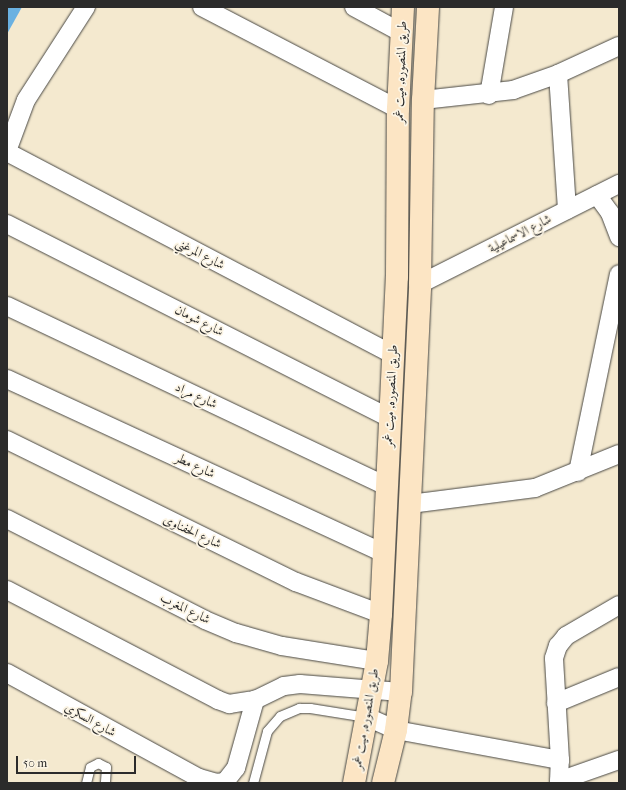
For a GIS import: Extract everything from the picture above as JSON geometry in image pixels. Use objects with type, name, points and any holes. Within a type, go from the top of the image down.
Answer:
[{"type":"main road","name":"طريق المنصوره, ميت غمر","points":[[354,783],[377,661],[381,614],[386,486],[394,355],[398,109],[403,7]]},
{"type":"main road","name":"طريق المنصوره, ميت غمر","points":[[383,783],[396,730],[401,692],[420,284],[423,100],[428,7]]},
{"type":"street","points":[[7,152],[26,100],[86,7]]},
{"type":"street","points":[[202,7],[398,109]]},
{"type":"street","points":[[354,7],[402,33]]},
{"type":"street","points":[[489,95],[504,7]]},
{"type":"street","points":[[423,100],[489,95],[513,90],[558,74],[619,46]]},
{"type":"street","points":[[558,74],[566,210]]},
{"type":"street","name":"شارع المرغني","points":[[7,152],[394,355]]},
{"type":"street","name":"شارع الاسماعيلية","points":[[420,284],[619,184]]},
{"type":"street","points":[[597,195],[610,213],[619,237]]},
{"type":"street","name":"شارع شومان","points":[[7,224],[390,418]]},
{"type":"street","points":[[578,472],[619,274]]},
{"type":"street","name":"شارع مراد","points":[[7,306],[386,486]]},
{"type":"street","name":"شارع مطر","points":[[7,378],[384,553]]},
{"type":"street","name":"شارع الحفناوى","points":[[7,440],[296,582],[381,614]]},
{"type":"street","points":[[410,504],[535,488],[578,472],[619,454]]},
{"type":"street","name":"شارع المغرب","points":[[7,519],[236,633],[298,649],[377,661]]},
{"type":"street","points":[[7,590],[218,700],[229,704],[255,700],[284,686],[300,684],[372,688],[401,692]]},
{"type":"street","points":[[619,605],[566,636],[558,646],[553,671],[560,760],[559,782],[619,760]]},
{"type":"street","name":"شارع السكري","points":[[7,673],[168,762],[199,778],[216,783],[225,782],[236,768],[255,700]]},
{"type":"street","points":[[556,702],[619,676]]},
{"type":"street","points":[[367,717],[396,730],[560,760]]},
{"type":"lane","points":[[253,783],[267,732],[280,716],[294,710],[310,708],[367,717]]},
{"type":"lane","points":[[86,783],[90,766],[98,763],[106,768],[105,783]]},
{"type":"water","points":[[7,7],[22,7],[7,34]]}]
